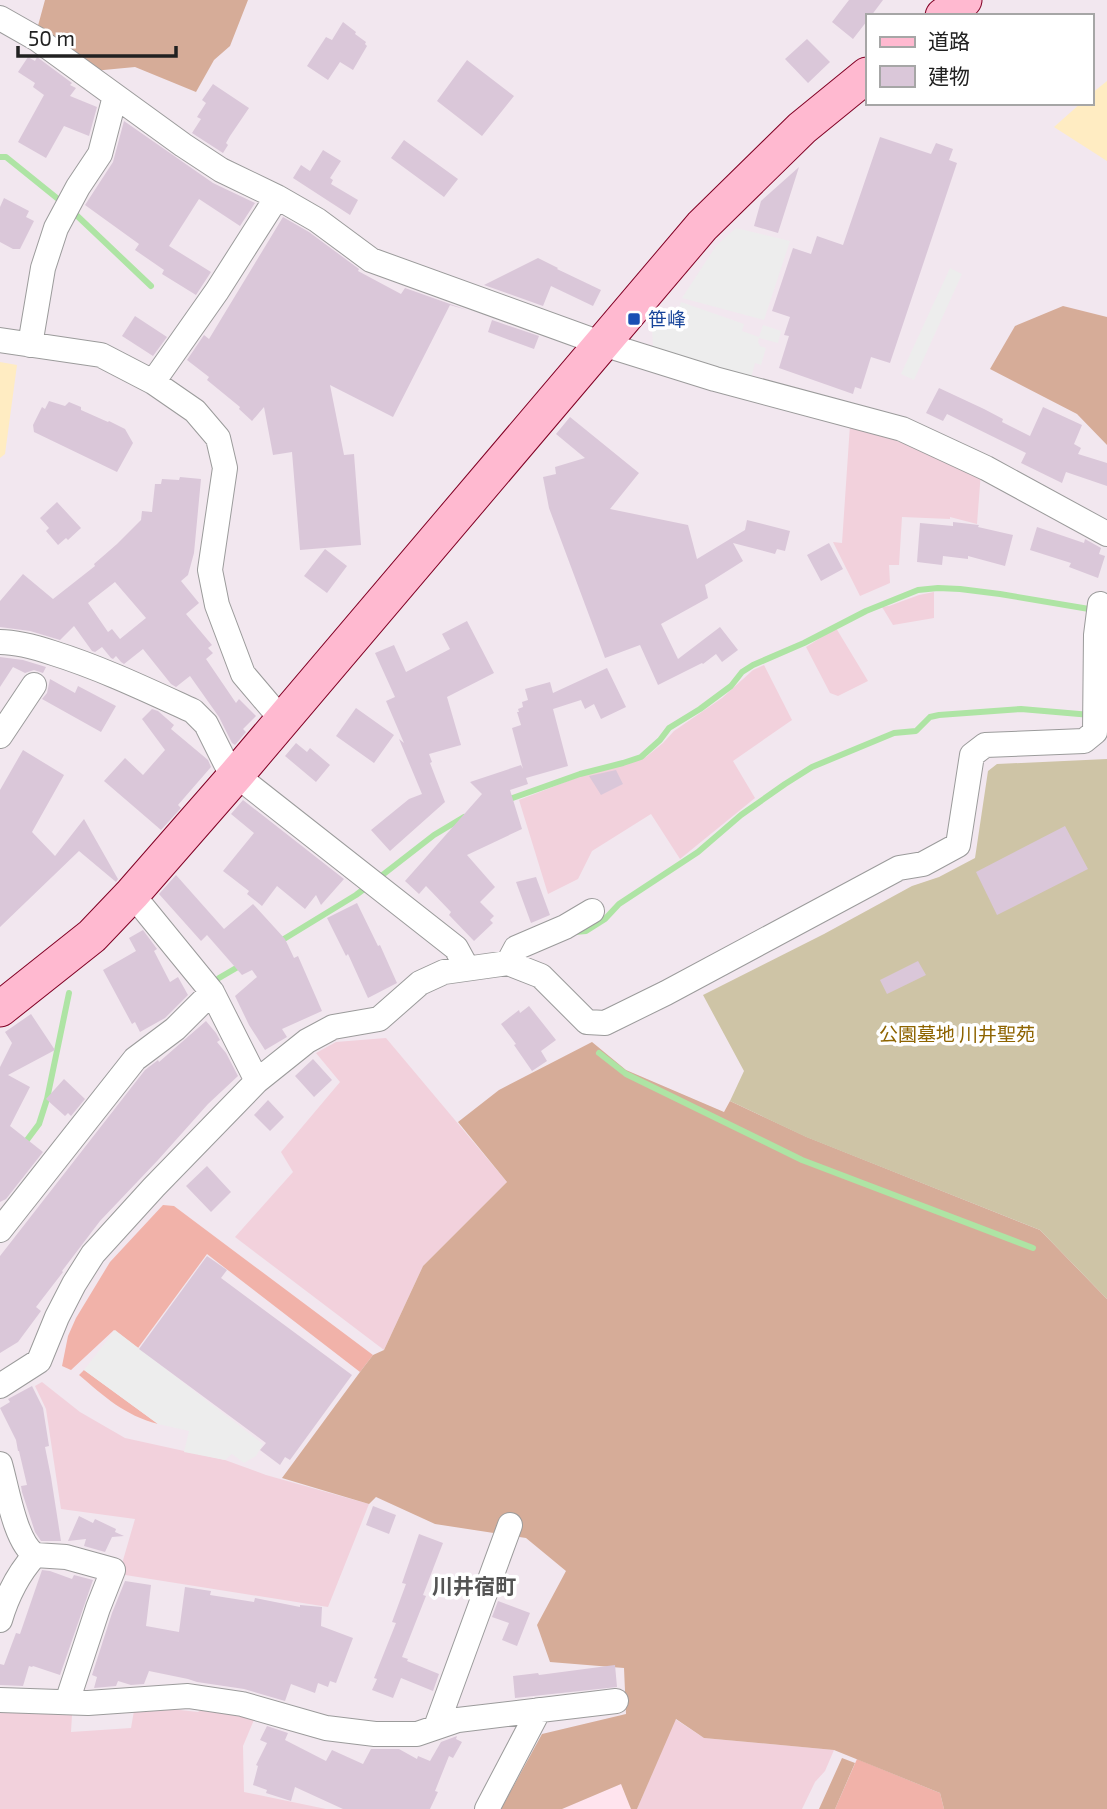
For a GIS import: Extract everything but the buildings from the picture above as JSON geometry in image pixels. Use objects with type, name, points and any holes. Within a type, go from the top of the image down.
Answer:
[{"type":"street","points":[[946,14],[964,0]]},
{"type":"street","points":[[0,18],[37,39],[221,170],[317,220],[371,260],[603,344],[715,379],[902,429],[986,468],[1107,534]]},
{"type":"street","points":[[0,1009],[92,936],[132,894],[702,226],[802,128],[866,76]]},
{"type":"street","points":[[30,345],[43,268],[56,229],[78,187],[100,155],[115,96]]},
{"type":"street","points":[[153,382],[277,197]]},
{"type":"street","points":[[0,340],[101,355],[153,382],[195,411],[218,438],[225,468],[210,570],[217,606],[243,674],[282,720]]},
{"type":"street","points":[[0,1386],[39,1361],[57,1317],[93,1254],[257,1081],[307,1041],[333,1027],[379,1019],[420,983],[444,972],[508,962],[541,976],[587,1022],[604,1023],[666,993],[899,868],[923,864],[958,845],[972,755],[985,745],[1084,741],[1095,732],[1096,635],[1100,604]]},
{"type":"street","points":[[0,642],[30,646],[78,661],[193,711],[206,724],[226,764],[236,775],[456,948],[467,968]]},
{"type":"street","points":[[0,736],[34,685]]},
{"type":"street","points":[[132,894],[212,992],[257,1081]]},
{"type":"street","points":[[508,962],[516,948],[565,927],[592,911]]},
{"type":"street","points":[[0,1230],[135,1059],[175,1029],[212,992]]},
{"type":"street","points":[[0,1464],[18,1533],[27,1550],[35,1555],[66,1557],[113,1570],[68,1702]]},
{"type":"street","points":[[436,1727],[510,1525]]},
{"type":"street","points":[[0,1620],[22,1570],[35,1555]]},
{"type":"street","points":[[0,1700],[88,1703],[188,1696],[242,1704],[326,1728],[374,1734],[414,1734],[458,1720],[487,1715],[617,1702]]},
{"type":"street","points":[[488,1809],[539,1710]]},
{"type":"shaded area","points":[[45,0],[248,0],[230,46],[214,60],[196,92],[135,67],[93,71],[36,33]]},
{"type":"shaded area","points":[[1107,81],[1107,161],[1054,127],[1079,105],[1093,105],[1093,92]]},
{"type":"shaded area","points":[[736,228],[790,241],[764,320],[682,298],[716,246]]},
{"type":"shaded area","points":[[950,268],[962,274],[914,380],[901,374]]},
{"type":"shaded area","points":[[681,302],[744,324],[742,331],[759,337],[763,325],[781,331],[778,343],[759,338],[760,346],[766,348],[761,365],[755,363],[751,378],[653,348],[652,328],[658,311],[676,317]]},
{"type":"shaded area","points":[[1063,306],[1107,317],[1107,445],[1077,414],[990,369],[1015,326]]},
{"type":"shaded area","points":[[0,362],[17,365],[5,454],[0,458]]},
{"type":"shaded area","points":[[850,425],[898,437],[981,472],[977,524],[950,517],[902,517],[899,565],[889,565],[890,583],[860,596],[833,542],[842,543]]},
{"type":"shaded area","points":[[934,592],[934,618],[893,625],[882,607],[919,595]]},
{"type":"shaded area","points":[[836,628],[868,681],[838,696],[830,693],[806,647]]},
{"type":"shaded area","points":[[764,665],[792,720],[733,761],[755,798],[680,859],[651,814],[592,851],[578,879],[548,894],[519,800],[581,776],[646,757],[674,731],[722,698],[753,670]]},
{"type":"shaded area","points":[[386,1038],[507,1182],[423,1266],[384,1350],[235,1237],[293,1172],[281,1152],[340,1082],[316,1053],[336,1042]]},
{"type":"shaded area","points":[[592,1042],[626,1070],[724,1112],[730,1101],[807,1137],[1040,1230],[1107,1299],[1107,1809],[944,1809],[940,1793],[834,1750],[704,1738],[676,1719],[637,1809],[631,1809],[621,1784],[562,1809],[501,1809],[542,1734],[626,1714],[624,1668],[550,1662],[537,1625],[566,1571],[526,1538],[435,1524],[376,1497],[369,1504],[282,1478],[373,1355],[384,1350],[423,1266],[507,1182],[458,1122],[499,1090]]},
{"type":"shaded area","points":[[163,1205],[174,1206],[373,1355],[360,1372],[207,1254],[138,1348],[114,1330],[71,1370],[62,1366],[68,1336],[76,1318],[110,1262]]},
{"type":"shaded area","points":[[115,1330],[263,1444],[256,1456],[244,1463],[232,1454],[225,1460],[184,1452],[189,1431],[158,1424],[84,1370]]},
{"type":"shaded area","points":[[84,1370],[158,1424],[135,1416],[106,1398],[79,1375]]},
{"type":"shaded area","points":[[42,1382],[80,1412],[125,1438],[225,1460],[266,1475],[369,1504],[328,1607],[119,1574],[135,1519],[61,1509],[46,1409],[35,1386]]},
{"type":"shaded area","points":[[135,1705],[198,1712],[207,1705],[256,1715],[243,1746],[244,1792],[326,1809],[0,1809],[0,1709],[72,1715],[71,1732],[131,1728]]},
{"type":"shaded area","points":[[675,1719],[704,1738],[834,1750],[825,1771],[815,1782],[802,1809],[637,1809]]},
{"type":"shaded area","points":[[842,1758],[855,1763],[835,1809],[819,1809]]},
{"type":"shaded area","points":[[857,1759],[940,1793],[944,1809],[835,1809]]},
{"type":"shaded area","points":[[621,1784],[631,1809],[562,1809]]},
{"type":"green space","name":"公園墓地 川井聖苑","points":[[1107,759],[1107,1299],[1040,1230],[806,1137],[730,1101],[744,1071],[703,995],[912,886],[939,877],[975,858],[988,771],[997,764]]},
{"type":"waterway","points":[[0,157],[6,157],[63,203]]},
{"type":"waterway","points":[[71,210],[151,286]]},
{"type":"waterway","points":[[507,800],[580,774],[641,757],[669,728],[731,686],[742,672],[753,665],[804,643],[866,611],[918,590],[960,589],[1095,610]]},
{"type":"waterway","points":[[575,932],[586,931],[605,919],[619,904],[698,852],[741,815],[812,767],[894,733],[916,731],[930,717],[1021,709],[1091,715]]},
{"type":"waterway","points":[[376,880],[434,835],[464,817]]},
{"type":"waterway","points":[[279,942],[368,886]]},
{"type":"waterway","points":[[219,978],[243,964]]},
{"type":"waterway","points":[[24,1144],[39,1124],[47,1099],[69,993]]},
{"type":"waterway","points":[[599,1053],[626,1074],[802,1160],[1033,1248]]},
{"type":"place","name":"笹峰","points":[[634,319]]},
{"type":"district","name":"川井宿町","points":[[474,1587]]}]
